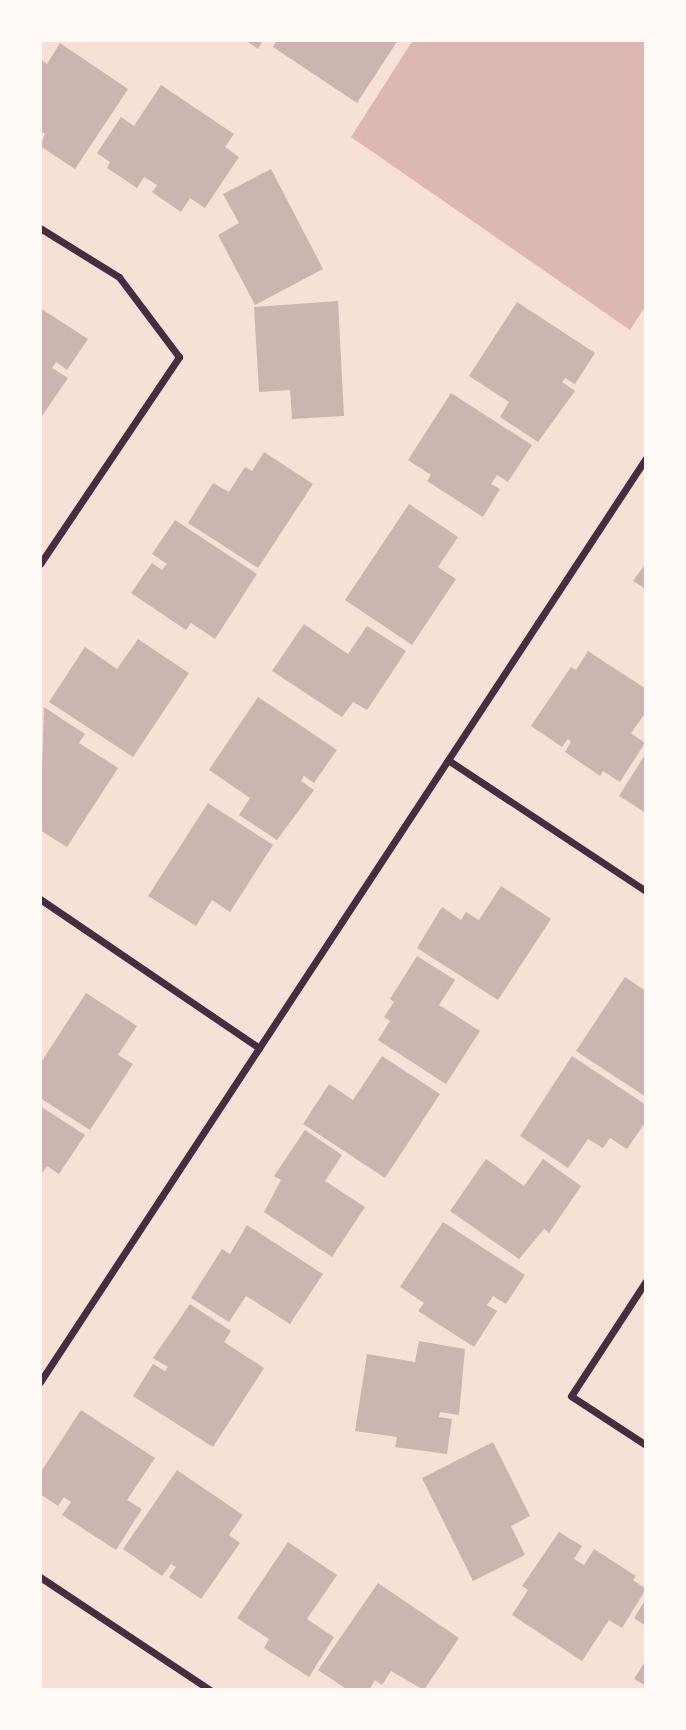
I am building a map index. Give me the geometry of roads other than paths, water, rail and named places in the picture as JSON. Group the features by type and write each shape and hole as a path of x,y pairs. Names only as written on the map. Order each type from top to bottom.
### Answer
{"street":[{"path":"40,228 120,277 179,357 40,564"},
{"path":"40,1382 646,458"},
{"path":"447,760 646,891"},
{"path":"40,899 259,1048"},
{"path":"646,1281 571,1396 646,1445"},
{"path":"40,1577 210,1690"}]}
